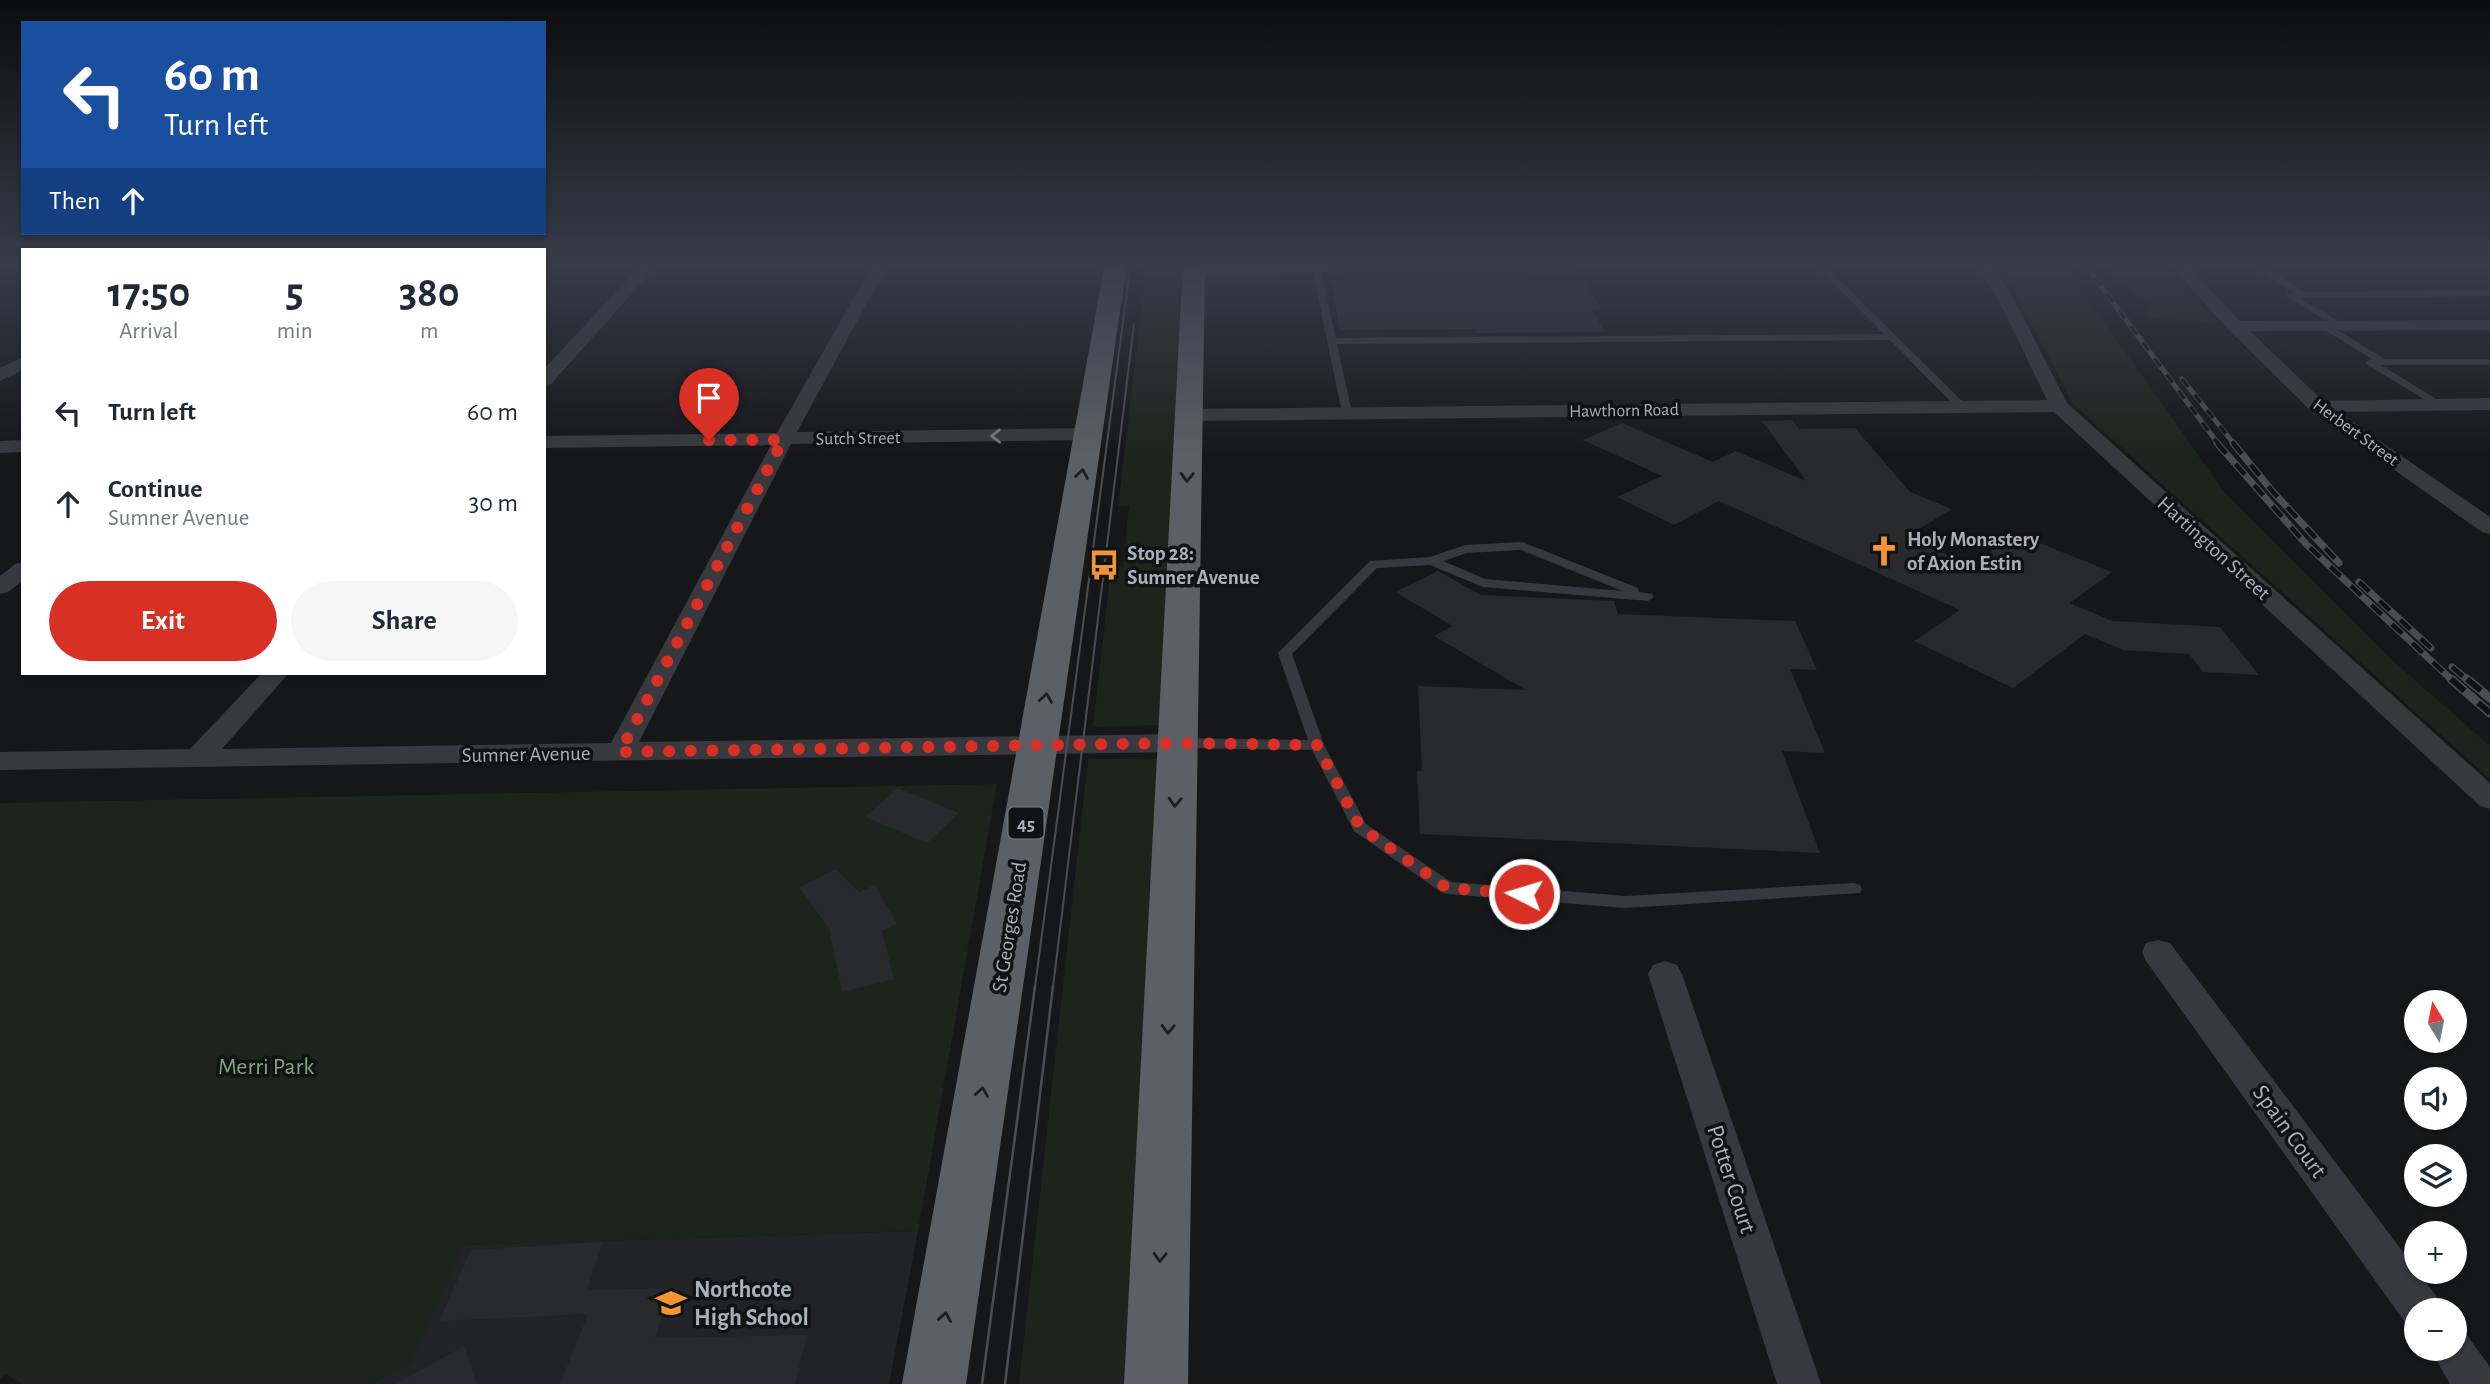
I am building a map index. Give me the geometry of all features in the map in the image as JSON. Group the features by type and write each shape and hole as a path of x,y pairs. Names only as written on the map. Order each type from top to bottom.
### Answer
{"highway":[{"name":"St Georges Road","path":"934,1384 1105,327"},
{"path":"1156,1384 1192,327"}],"street":[{"path":"546,378 593,327"},
{"path":"620,752 845,327"},
{"name":"Hartington Street","path":"2020,327 2059,405 2490,799"},
{"name":"Herbert Street","path":"2237,327 2318,407 2490,527"},
{"path":"2293,327 2366,327"},
{"path":"0,376 21,363"},
{"path":"2318,407 2490,404"},
{"name":"Hawthorn Road","path":"1189,415 2059,405"},
{"name":"Sutch Street","path":"546,442 1088,434"},
{"path":"0,447 21,446"},
{"path":"0,587 21,571"},
{"path":"198,758 274,675"},
{"name":"Sumner Avenue","path":"0,761 1177,743"},
{"name":"Spain Court","path":"2158,952 2412,1298"},
{"name":"Potter Court","path":"1665,974 1799,1384"},
{"path":"2460,1361 2476,1384"}],"lane":[{"path":"1329,327 1347,413"},
{"path":"1882,327 1961,407"},
{"path":"2334,327 2385,362"},
{"path":"1332,341 1892,337"},
{"path":"2437,404 2370,362 2490,362"},
{"path":"1432,561 1483,583 1648,597 1522,546 1465,549 1432,561 1374,564 1285,653 1317,745 1360,827 1447,888 1626,902 1854,889"},
{"path":"1177,743 1317,745"}],"shaded area":[{"name":"Northcote High School","path":"918,1231 889,1384 372,1384 411,1361 463,1245"}],"green space":[{"path":"1139,327 1184,327 1165,725 1093,727 1111,567 1123,566 1129,506 1118,506"},
{"path":"2033,327 2107,327 2224,492 2392,660 2490,746 2490,779 2073,404"},
{"path":"1088,759 1162,759 1132,1384 1019,1384"},
{"name":"Merri Park","path":"997,784 918,1231 464,1245 411,1362 372,1384 23,1384 5,1374 0,1379 0,803"}],"building":[{"path":"1339,327 1602,327 1605,332 1477,333 1476,329 1340,330"},
{"name":"Holy Monastery of Axion Estin","path":"1792,420 1799,429 1855,428 1910,492 1952,509 1906,537 1970,565 2017,534 2112,572 2070,603 2112,621 2220,627 2259,675 2203,672 2189,654 2123,650 2085,634 2013,688 1914,641 1960,610 1719,501 1674,525 1617,497 1662,476 1583,440 1622,423 1713,462 1736,451 1806,481 1762,421"},
{"path":"1438,571 1481,595 1614,601 1618,614 1795,621 1817,670 1790,669 1825,753 1782,751 1820,853 1420,834 1417,771 1422,771 1418,686 1526,690 1434,636 1453,626 1395,592"},
{"path":"898,788 959,813 927,843 865,817"},
{"path":"836,869 859,892 875,885 897,924 882,931 894,979 842,992 829,928 799,887"},
{"path":"603,1242 587,1290 671,1288 655,1338 807,1335 795,1384 560,1384 588,1314 439,1321 471,1250"},
{"path":"464,1346 477,1384 396,1384"}],"tram line":[{"path":"1035,987 1122,327"},
{"path":"1053,987 1134,327"},
{"path":"982,1384 1035,986"},
{"path":"1005,1384 1053,986"}],"railway":[{"path":"2131,327 2219,445"},
{"path":"2182,379 2235,445"},
{"path":"2217,443 2306,544 2453,681"},
{"path":"2233,443 2273,492 2339,563"},
{"path":"2359,582 2431,648"},
{"path":"2452,667 2469,681"},
{"path":"2451,679 2490,713"},
{"path":"2467,679 2490,698"}],"place":[{"name":"Holy Monastery of Axion Estin","path":"1884,551"},
{"name":"Stop 28: Sumner Avenue","path":"1104,565"},
{"name":"Northcote High School","path":"671,1303"}],"route":[{"path":"709,440 783,440 620,752 1177,743 1317,745 1360,827 1447,888 1524,894"}]}
